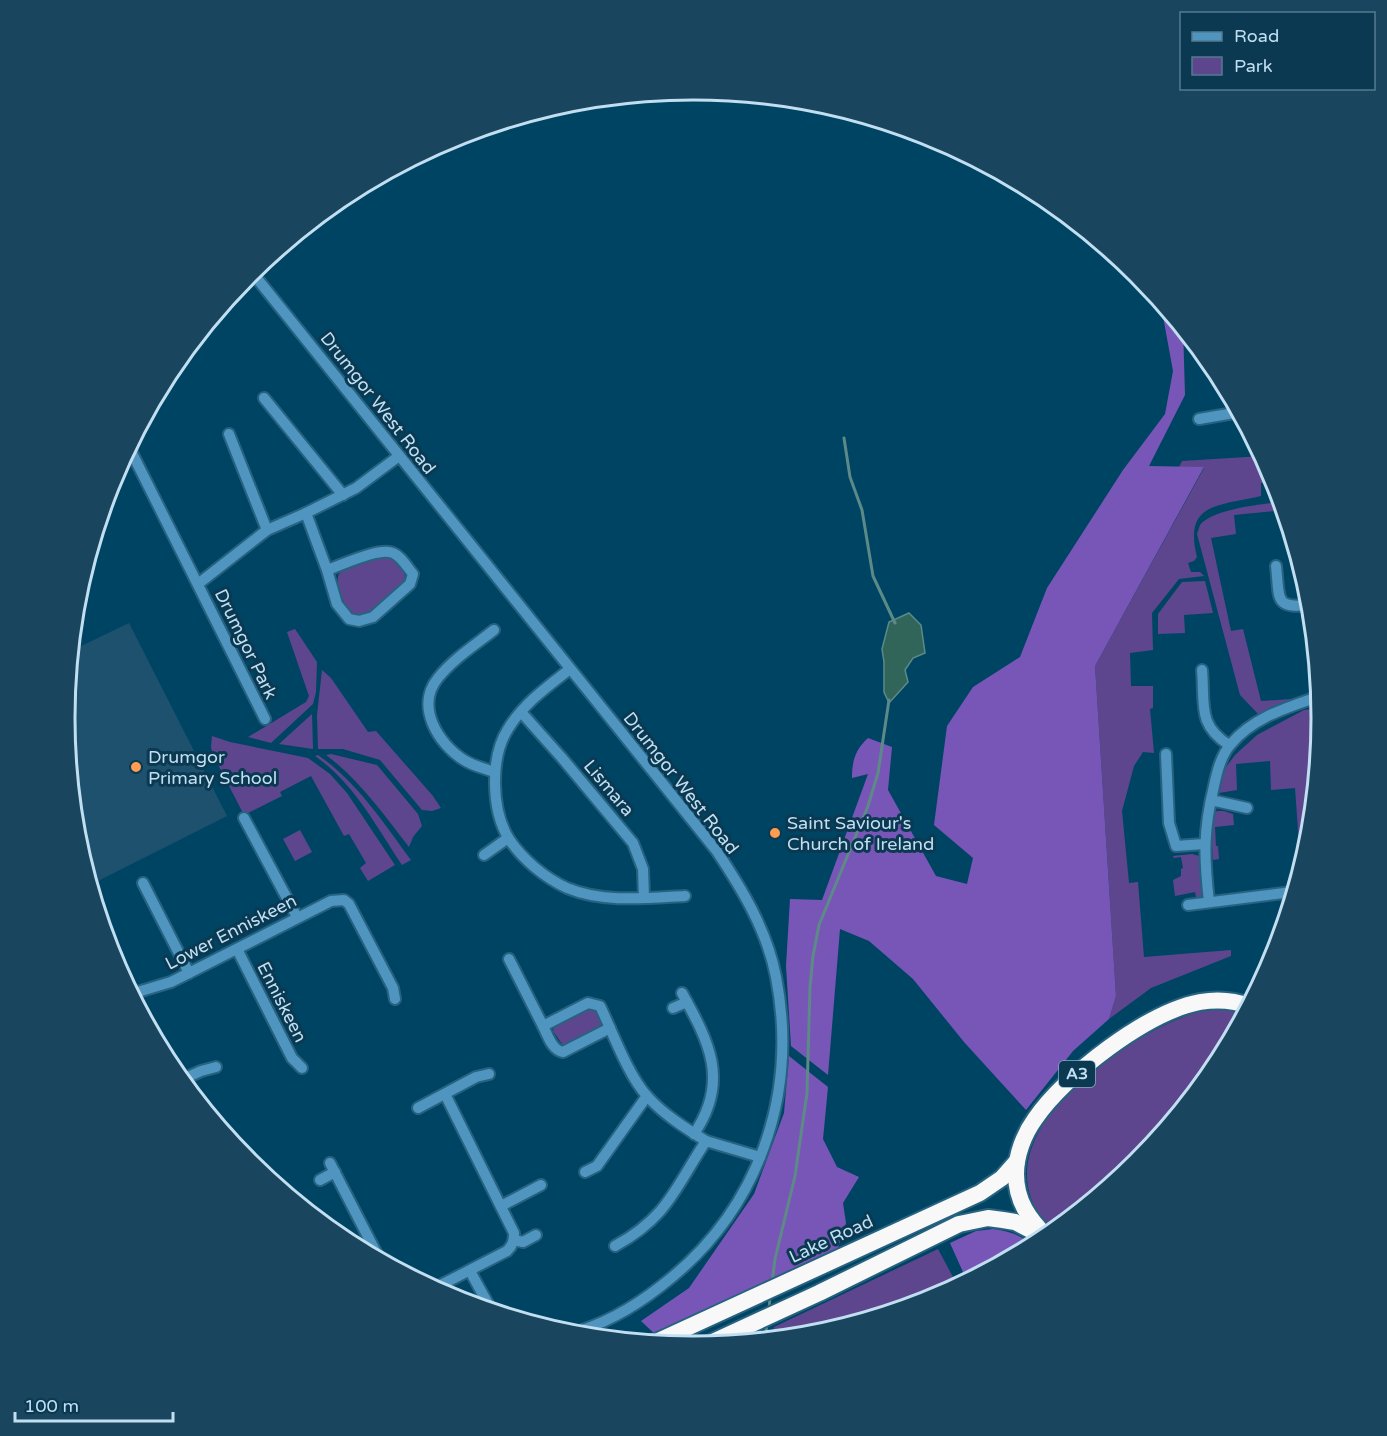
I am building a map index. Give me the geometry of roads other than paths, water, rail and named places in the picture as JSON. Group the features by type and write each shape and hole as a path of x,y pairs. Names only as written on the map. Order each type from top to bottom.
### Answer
{"highway":[{"name":"A3","path":"1040,1230 1027,1215 1022,1204 1017,1183 1017,1161 1026,1132 1045,1106 1087,1065 1137,1029 1178,1009 1199,1002 1229,1000 1242,1004"},
{"name":"Lake Road","path":"670,1335 980,1193 1002,1178 1017,1161"},
{"name":"A3","path":"728,1335 958,1224 988,1218 1015,1222 1036,1233"}],"street":[{"name":"Drumgor West Road","path":"258,279 716,850 749,903 775,975 782,1040 780,1088 769,1134 738,1202 706,1246 688,1264 663,1285 615,1317 591,1328"},
{"path":"264,398 343,495"},
{"path":"1199,419 1231,413"},
{"path":"229,434 267,530"},
{"name":"Drumgor Park","path":"134,456 265,719"},
{"name":"Drumgor Park","path":"198,584 267,530 343,495 399,456"},
{"path":"306,513 337,604 349,619 359,621 373,617 413,580 413,574 400,558 389,551 327,570"},
{"path":"1276,566 1279,595 1283,603 1290,607 1302,606"},
{"path":"494,630 436,679 430,691 428,708 435,729 453,752 465,761 494,772"},
{"path":"570,669 536,696 521,712 504,737 494,772 499,810 508,838 542,874 567,888 588,894 644,897 685,896"},
{"path":"1202,670 1205,719 1220,740 1229,745"},
{"path":"1209,902 1204,844 1206,820 1217,774 1229,745 1268,716 1312,699"},
{"name":"Lismara","path":"521,712 633,843 642,869 644,897"},
{"path":"1166,754 1169,823 1176,846 1204,844"},
{"path":"1211,800 1247,808"},
{"path":"244,818 297,917"},
{"path":"484,855 508,838"},
{"path":"143,892 189,974"},
{"path":"1188,905 1286,893"},
{"name":"Lower Enniskeen","path":"139,992 189,974 331,900 348,896 349,904 393,988 395,999"},
{"name":"Enniskeen","path":"237,949 292,1058 302,1068"},
{"path":"509,959 553,1046 559,1051 563,1052 610,1028"},
{"path":"673,1008 685,997 702,1032 714,1065 710,1100 694,1134"},
{"path":"543,1026 588,1003 600,1006 637,1083 666,1114 706,1141 760,1157"},
{"path":"189,1076 216,1067"},
{"path":"418,1108 476,1077 489,1074"},
{"path":"444,1283 507,1251 514,1240 514,1233 445,1094"},
{"path":"585,1172 597,1166 647,1096"},
{"path":"615,1246 645,1228 660,1213 706,1141"},
{"path":"320,1180 333,1168 373,1247"},
{"path":"501,1206 541,1185"},
{"path":"514,1240 523,1242 536,1235"},
{"path":"470,1271 486,1301"}],"waterway":[{"path":"844,438 850,477 862,510 873,576 895,623"},
{"path":"772,1283 775,1259 795,1176 807,1093 810,987 819,925 868,806 878,773 889,700"},
{"path":"769,1310 770,1296"},
{"path":"766,1332 767,1323"}],"place":[{"name":"Drumgor Primary School","path":"136,767"},
{"name":"Saint Saviour's Church of Ireland","path":"775,833"}]}
